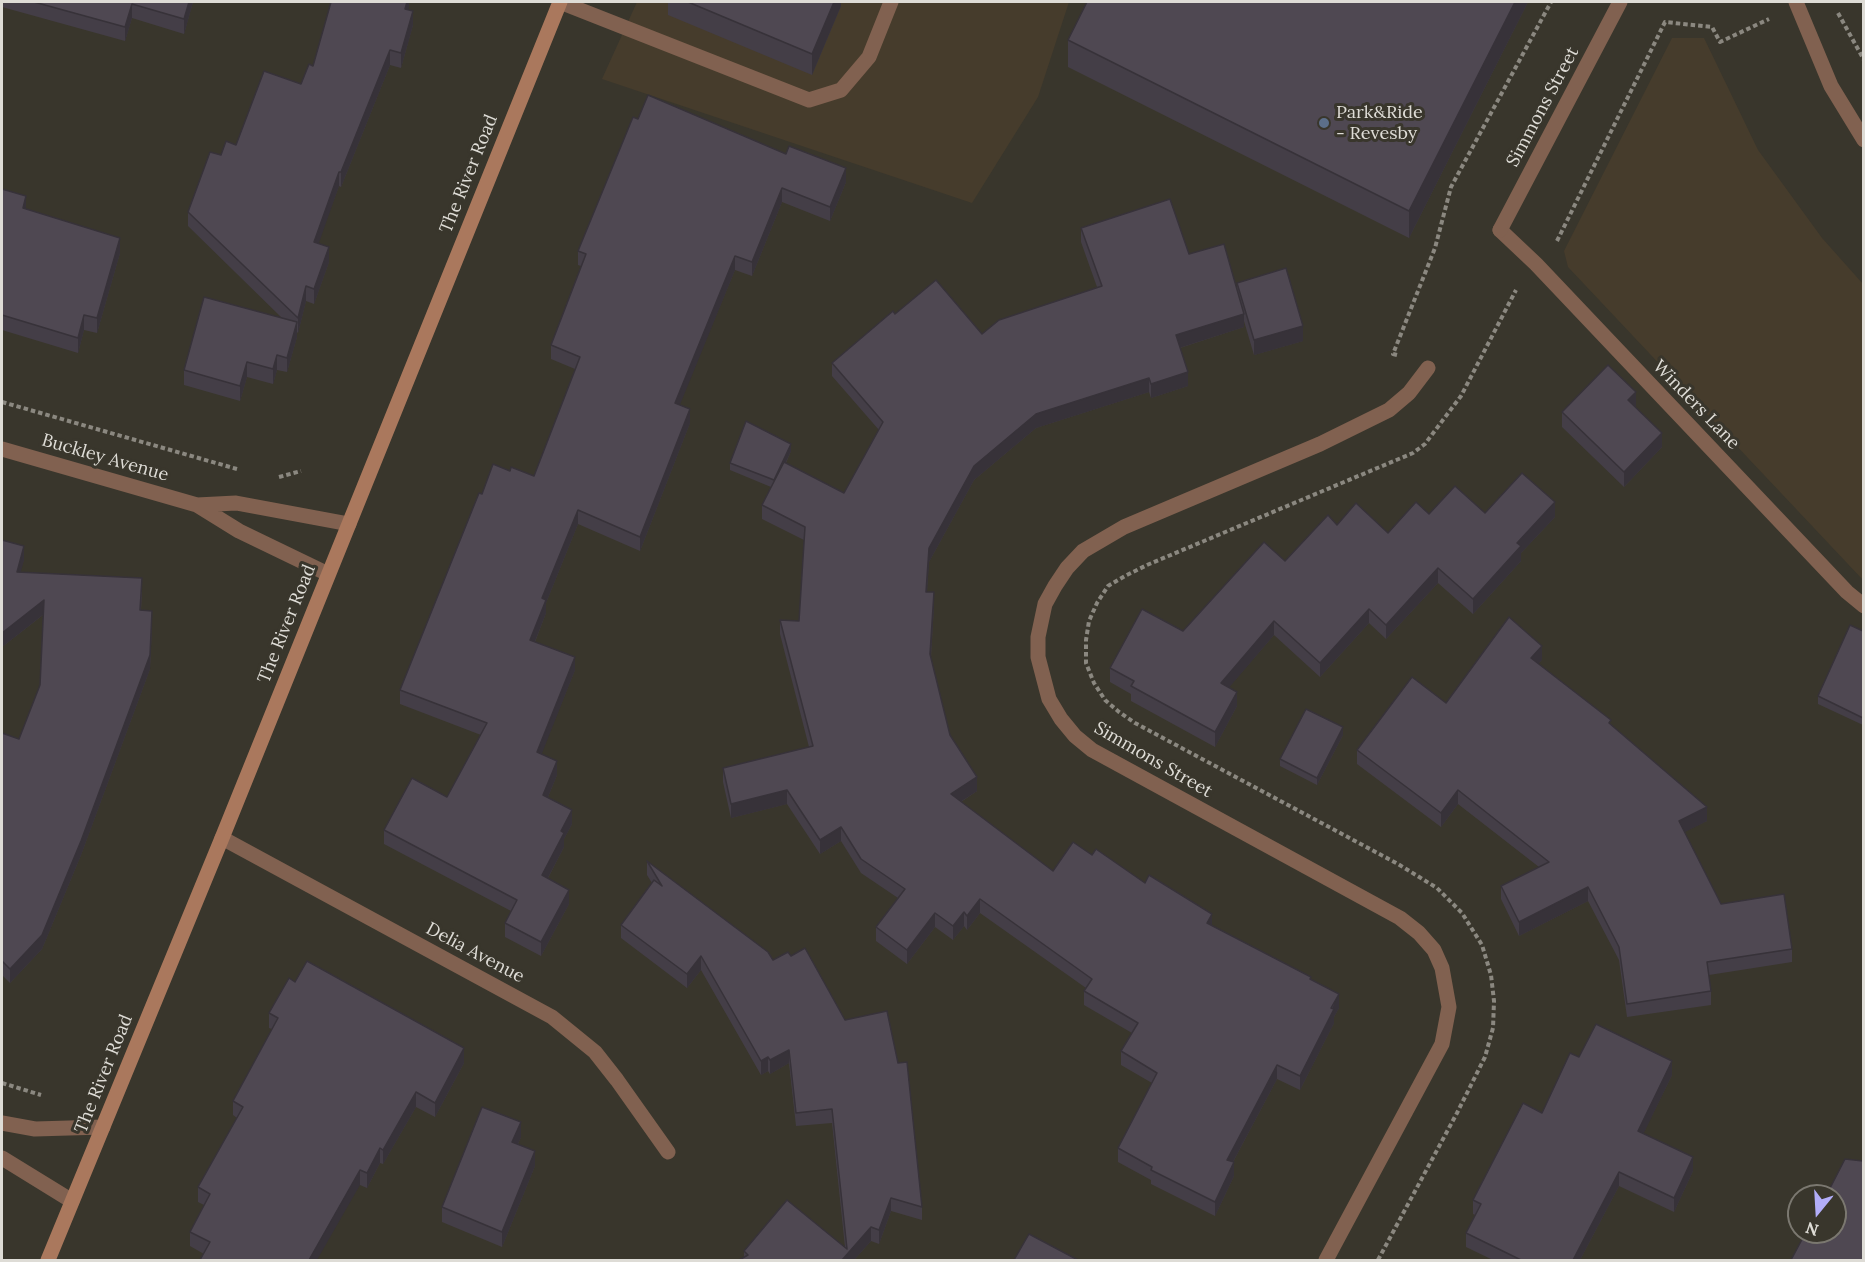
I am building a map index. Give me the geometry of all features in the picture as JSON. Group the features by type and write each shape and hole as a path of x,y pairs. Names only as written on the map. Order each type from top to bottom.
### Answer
{"main road":[{"name":"The River Road","path":"48,1260 222,838 560,2"}],"street":[{"path":"560,2 809,100 841,90 869,57 891,2"},
{"name":"Simmons Street","path":"1500,230 1620,2"},
{"path":"1797,4 1831,86 1863,140"},
{"name":"Winders Lane","path":"1500,230 1536,264 1847,592 1863,606"},
{"name":"Simmons Street","path":"1326,1260 1442,1044 1449,1007 1442,968 1434,950 1419,933 1400,918 1092,750 1075,736 1049,699 1038,657 1038,638 1046,604 1055,586 1067,568 1083,551 1124,527 1320,444 1389,410 1409,393 1428,368"},
{"name":"Buckley Avenue","path":"2,449 197,505 239,531 328,574"},
{"name":"Buckley Avenue","path":"197,505 236,503 349,524"},
{"name":"Delia Avenue","path":"222,838 552,1017 595,1052 668,1152"},
{"path":"2,1123 35,1129 103,1127"},
{"path":"2,1158 72,1201"}],"path":[{"path":"1428,368 1393,354 1435,248 1451,187 1551,2"},
{"path":"1378,1260 1485,1057 1493,1028 1494,1001 1491,975 1482,945 1462,913 1437,888 1398,864 1135,723 1119,712 1105,700 1094,683 1086,663 1089,621 1108,586 1125,576 1413,453 1425,444 1461,396 1522,279 1558,240 1665,22 1712,27 1720,42 1797,4"},
{"path":"1838,11 1863,60"},
{"path":"2,402 246,471"},
{"path":"275,477 301,471"},
{"path":"2,1083 50,1097"}],"shaded area":[{"path":"637,2 1069,2 1038,97 972,203 602,79"},
{"path":"1672,38 1704,38 1758,150 1822,238 1863,284 1863,580 1568,267 1564,251"}],"building":[{"path":"34,2 189,2 184,19 132,4 125,27"},
{"path":"331,2 407,2 405,9 413,11 401,53 390,50 341,172 339,172 314,242 329,247 314,289 306,286 298,318 188,212 210,152 221,155 226,141 236,145 264,71 301,84 309,64 313,66"},
{"path":"688,2 834,2 812,54"},
{"name":"Park&Ride - Revesby","path":"1087,2 1515,2 1409,211 1068,40"},
{"path":"648,95 786,154 789,146 846,168 830,207 782,188 752,262 735,256 675,403 690,409 640,537 578,510 542,598 546,600 530,640 575,657 537,752 557,761 543,795 572,810 561,831 564,833 542,875 569,890 541,942 505,923 517,900 384,830 412,778 447,797 487,723 400,690 479,493 482,494 493,464 510,471 511,467 534,476 580,357 551,345 586,254 578,251 633,117 638,119"},
{"path":"2,189 26,196 23,208 120,238 97,318 84,315 78,338 2,315"},
{"path":"1170,199 1189,254 1224,244 1244,314 1176,335 1188,372 1151,384 1149,378 1036,414 974,466 929,548 926,592 934,592 930,654 950,735 977,777 951,794 1053,871 1073,842 1092,855 1096,849 1145,883 1149,875 1212,914 1207,923 1339,994 1331,1008 1334,1009 1300,1076 1277,1065 1227,1160 1234,1162 1215,1202 1151,1170 1152,1167 1118,1148 1157,1073 1121,1051 1138,1023 1084,991 1092,979 980,899 967,916 964,912 953,926 935,913 907,950 876,927 905,889 861,859 841,827 820,840 787,790 731,804 723,768 813,746 780,620 799,621 805,527 762,505 784,462 844,493 883,422 832,363 893,311 895,314 936,280 982,334 999,320 1102,286 1081,228"},
{"path":"1286,268 1303,326 1254,340 1237,283"},
{"path":"204,297 297,322 287,358 277,355 273,369 247,362 240,386 184,370"},
{"path":"1608,365 1636,392 1628,400 1662,433 1624,472 1562,412"},
{"path":"746,421 791,444 774,480 730,463"},
{"path":"1522,473 1555,502 1517,543 1521,546 1473,599 1438,568 1386,625 1369,609 1320,663 1274,621 1221,683 1237,692 1215,732 1131,686 1134,681 1110,668 1142,609 1183,631 1264,542 1285,561 1328,515 1337,525 1356,503 1388,533 1416,502 1429,514 1455,486 1485,513"},
{"path":"2,540 24,546 17,572 142,578 140,610 152,611 150,655 81,841 42,935 10,969 2,961 2,733 19,739 40,685 44,600 2,633"},
{"path":"1509,617 1542,646 1531,658 1611,720 1609,723 1707,807 1679,821 1721,904 1784,894 1792,949 1707,962 1711,991 1627,1004 1619,947 1588,887 1519,922 1501,886 1549,862 1458,790 1441,813 1357,750 1412,677 1446,703"},
{"path":"1850,625 1863,631 1863,718 1818,696"},
{"path":"1306,709 1343,727 1317,778 1280,759"},
{"path":"647,861 768,952 773,960 788,952 791,956 805,948 845,1020 887,1011 898,1063 907,1062 922,1207 891,1198 879,1230 871,1227 842,1260 739,1260 748,1255 744,1251 787,1200 847,1249 832,1109 796,1113 789,1050 770,1060 768,1057 761,1061 701,956 687,974 621,925 654,880 662,886"},
{"path":"307,961 464,1048 435,1103 416,1092 383,1150 380,1148 367,1173 360,1170 309,1260 200,1260 210,1242 190,1232 210,1194 198,1187 243,1107 233,1101 278,1018 269,1013 289,978 295,982"},
{"path":"1596,1024 1672,1061 1638,1131 1693,1157 1674,1198 1619,1172 1573,1260 1521,1260 1466,1233 1481,1204 1473,1200 1523,1103 1542,1113 1570,1053 1579,1057"},
{"path":"482,1107 521,1122 512,1142 535,1151 502,1232 442,1207"},
{"path":"1845,1159 1863,1161 1863,1260 1791,1260 1800,1244 1847,1244 1847,1184 1832,1184"},
{"path":"1029,1234 1078,1260 1014,1260"}],"place":[{"name":"Park&Ride - Revesby","path":"1324,123"}]}
